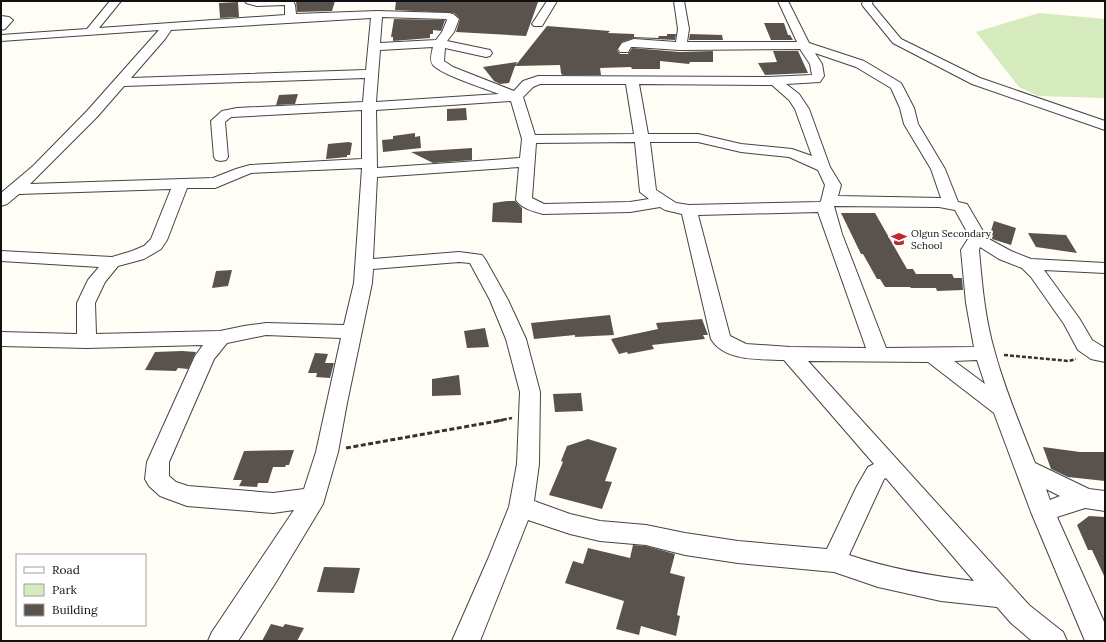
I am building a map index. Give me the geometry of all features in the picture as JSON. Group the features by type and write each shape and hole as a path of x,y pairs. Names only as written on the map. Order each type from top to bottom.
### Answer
{"street":[{"path":"89,33 116,1"},
{"path":"250,1 257,4 288,2 290,4 291,18"},
{"path":"363,14 364,1"},
{"path":"538,24 552,1"},
{"path":"679,1 683,25 683,39 680,46"},
{"path":"221,157 218,121 227,114 237,112 369,106 516,96 528,84 538,80 775,81 816,79 818,76 816,64 804,45 783,1"},
{"path":"868,1 867,4 898,41 976,81 1105,126"},
{"path":"1,38 363,14 449,16 453,19 452,25 440,44 437,57 438,63 449,70 516,96"},
{"path":"222,641 311,504 327,452 336,403 363,283 363,265 371,168 369,106 377,14"},
{"path":"1,19 5,18 8,20 1,27"},
{"path":"1,201 38,169 92,114 161,37 167,27"},
{"path":"624,49 626,45 634,43 680,46 804,45 860,64 896,86 907,108 911,124 938,169 951,204"},
{"path":"374,47 440,44 486,53"},
{"path":"121,82 371,74"},
{"path":"794,98 811,80"},
{"path":"632,81 642,138 648,192 671,207 688,210 827,204 939,202 961,207 981,241 1005,255 1028,264 1105,268"},
{"path":"775,81 794,98 802,109 823,166 833,185 827,204 834,237 872,332 876,344 877,355"},
{"path":"516,96 529,139 524,200 530,205 543,209 630,208 662,202"},
{"path":"529,139 698,138 741,148 792,153 823,166"},
{"path":"16,189 215,183 226,180 238,172 250,170 371,168 528,162"},
{"path":"1,256 112,262 137,256 154,247 159,240 181,184"},
{"path":"688,210 721,339 733,347 744,351 790,354 932,355 985,353"},
{"path":"981,241 974,243 970,250 975,303 985,353 1003,409 1025,468 1099,641"},
{"path":"363,265 459,257 476,259 499,300 516,339 527,374 530,392 528,464 521,507 501,559 466,641"},
{"path":"87,340 86,303 97,280 112,262"},
{"path":"1028,264 1037,273 1072,322 1085,345 1101,354"},
{"path":"1,339 188,340 220,338 244,332 266,329 352,332"},
{"path":"220,338 205,356 158,462 157,479 168,488 187,496 272,503 313,498"},
{"path":"188,340 205,356"},
{"path":"790,354 1020,614 1053,641"},
{"path":"932,355 1003,409"},
{"path":"834,561 864,495 876,473 889,467"},
{"path":"1025,468 1095,500"},
{"path":"1043,512 1095,500"},
{"path":"521,507 570,524 600,531 646,535 685,544 738,552 834,561 878,576 941,589 1005,596"}],"path":[{"path":"985,353 1069,360 1101,354"},
{"path":"327,452 529,416"}],"green space":[{"path":"1039,13 1105,19 1105,98 1038,96 1019,87 976,32"}],"building":[{"path":"296,1 335,1 332,11 297,12"},
{"path":"396,1 538,2 526,36 456,32 460,19 454,13 395,10"},
{"path":"238,2 239,17 220,18 219,3"},
{"path":"394,19 445,20 441,31 433,30 433,34 430,34 430,38 393,41 393,37 391,37"},
{"path":"764,23 784,23 788,35 790,35 793,40 771,40"},
{"path":"547,26 610,31 608,33 634,34 634,37 658,38 659,36 667,36 667,34 676,34 675,40 634,38 622,42 617,50 620,54 628,54 632,48 680,52 713,51 713,62 690,62 689,64 660,61 660,69 632,69 631,67 600,68 601,75 562,75 560,65 515,66 509,83 500,84 494,81 483,67 517,62 516,65"},
{"path":"690,34 722,35 723,40 689,40"},
{"path":"773,51 798,51 808,73 765,75 758,63 777,62"},
{"path":"298,94 295,104 276,105 279,95"},
{"path":"466,108 467,120 447,121 447,109"},
{"path":"415,133 415,137 420,136 421,148 383,152 382,140 393,139 393,136"},
{"path":"352,143 350,155 347,155 347,157 326,159 328,144"},
{"path":"472,148 472,160 433,163 411,152"},
{"path":"515,201 522,208 522,223 492,222 493,203"},
{"path":"841,213 875,213 907,269 913,269 916,274 952,274 954,278 962,278 963,290 937,291 936,288 885,287 880,279 877,279 863,254 861,254"},
{"path":"994,221 1016,228 1011,245 992,239 993,235 990,234"},
{"path":"1028,233 1066,235 1077,253 1036,247"},
{"path":"232,270 228,286 212,288 216,271"},
{"path":"610,315 614,335 575,337 575,335 534,339 531,323"},
{"path":"702,319 708,335 703,335 705,339 652,345 654,349 628,354 627,352 619,354 611,339 658,329 656,323"},
{"path":"485,328 489,347 467,348 464,331"},
{"path":"155,352 196,352 188,369 178,368 176,371 145,370"},
{"path":"315,353 328,354 325,363 334,363 330,378 316,377 317,373 308,373"},
{"path":"459,375 461,395 432,396 432,379"},
{"path":"581,393 583,411 555,412 553,394"},
{"path":"588,439 617,448 605,481 612,482 602,509 549,495 563,462 561,461 567,446"},
{"path":"1043,447 1080,452 1105,452 1105,481 1068,477 1051,469"},
{"path":"294,450 289,465 286,465 285,467 273,467 268,483 258,483 257,487 239,486 242,480 233,480 244,451"},
{"path":"1089,516 1105,517 1105,578 1092,550 1088,550 1077,525"},
{"path":"633,545 646,546 675,554 670,573 685,577 677,615 680,616 676,636 641,626 639,635 616,629 624,601 565,583 573,561 583,564 588,548 630,558"},
{"path":"324,567 360,568 354,593 317,592"},
{"path":"271,624 283,627 285,624 304,628 297,641 262,641"}],"place":[{"name":"Olgun Secondary School","path":"899,239"}]}
